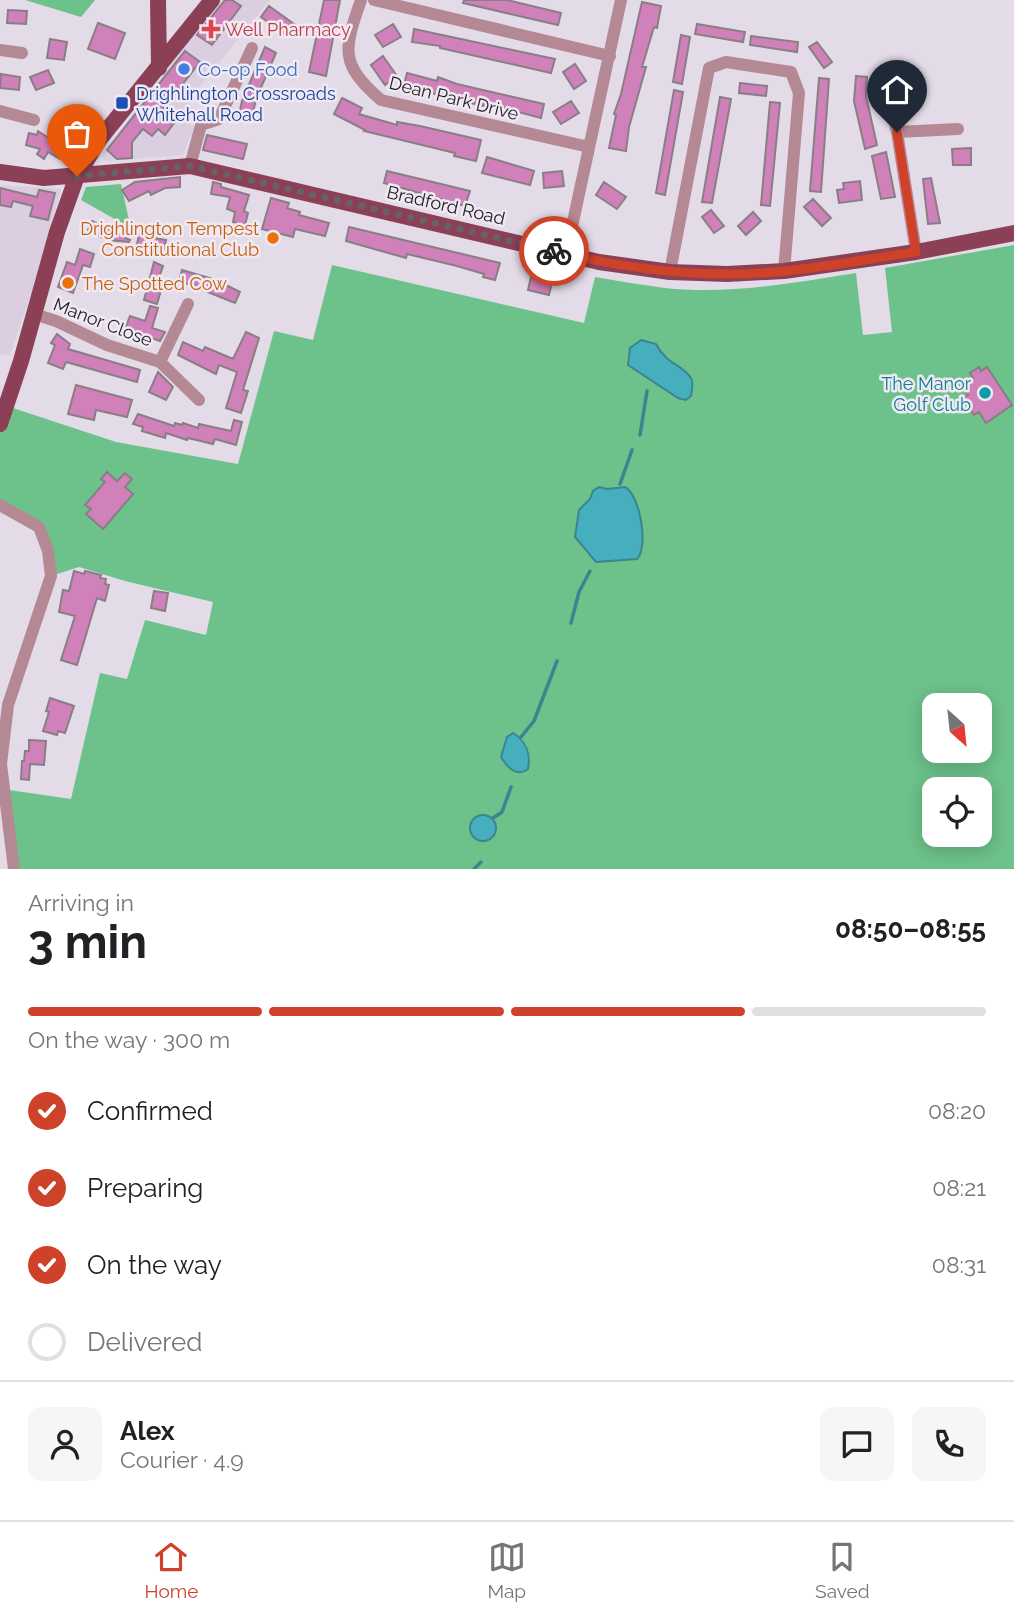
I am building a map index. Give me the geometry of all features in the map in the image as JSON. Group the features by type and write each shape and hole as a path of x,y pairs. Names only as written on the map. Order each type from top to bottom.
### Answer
{"main road":[{"path":"158,0 159,68"},
{"path":"0,424 57,232 77,176 99,140 212,0"},
{"name":"Bradford Road","path":"0,172 37,178 190,166 599,262 670,272 727,274 784,271 916,252 1014,233"}],"street":[{"name":"Dean Park Drive","path":"361,0 350,32 348,60 360,83 381,100 589,147"},
{"path":"374,0 610,56"},
{"path":"566,254 621,0"},
{"path":"190,166 201,125 219,119 252,48"},
{"path":"0,50 22,53"},
{"path":"670,272 709,68 726,62 791,72 799,93 784,271"},
{"path":"890,101 916,252"},
{"path":"0,111 34,120"},
{"path":"897,132 958,129"},
{"name":"Manor Close","path":"160,362 188,303"},
{"name":"Manor Close","path":"34,314 56,321 107,345 160,362 199,400"},
{"path":"0,505 39,527 48,551 51,576 8,705 1,764 14,869"}],"shaded area":[{"path":"220,0 270,0 195,92 182,120 194,127 183,155 106,161 102,157 103,153"},
{"path":"0,185 61,189 39,272 10,355 0,354"}],"green space":[{"path":"25,0 95,0 81,17"},
{"path":"121,184 129,220 127,226 81,200 86,187"},
{"path":"1014,245 1014,869 17,869 9,790 71,799 100,673 127,679 145,620 206,635 213,602 79,567 51,576 39,527 0,505 0,424 7,406 116,442 238,464 274,331 313,340 332,265 584,323 595,277 665,288 713,290 761,287 856,273 863,335 892,332 885,268"}],"water":[{"path":"641,340 656,344 665,356 688,374 692,382 691,396 686,400 678,398 628,365 630,348"},
{"path":"599,487 625,487 635,500 642,533 641,553 637,559 596,562 575,537 579,510"},
{"path":"513,733 524,744 529,758 528,769 520,772 513,770 501,757 507,737"},
{"path":"483,815 492,819 496,828 492,837 483,841 474,837 470,828 474,819"}],"building":[{"path":"225,0 232,0 241,6 212,45 197,35"},
{"path":"324,0 340,0 326,76 309,72"},
{"path":"464,0 507,0 561,13 558,25 463,3"},
{"path":"642,2 661,6 657,28 654,27 642,67 646,67 629,127 626,151 609,148 616,115 614,114"},
{"path":"269,6 294,24 286,35 261,17"},
{"path":"8,10 27,11 26,24 7,23"},
{"path":"98,23 125,33 115,59 88,49"},
{"path":"393,24 401,37 383,47 375,35"},
{"path":"697,24 745,32 743,42 695,34"},
{"path":"414,29 555,59 551,73 440,46 412,42"},
{"path":"681,35 690,37 682,84 673,82"},
{"path":"751,36 798,42 797,52 750,45"},
{"path":"50,39 67,42 64,60 47,58"},
{"path":"817,42 832,62 824,68 809,47"},
{"path":"265,47 276,53 256,99 251,122 238,119 242,101"},
{"path":"185,51 200,62 163,109 177,119 165,135 158,129 152,136 143,129 132,142 132,158 117,159 107,150"},
{"path":"383,56 397,76 385,85 371,65"},
{"path":"575,64 586,81 574,89 563,72"},
{"path":"908,68 922,80 911,92 898,80"},
{"path":"48,70 54,83 36,90 30,77"},
{"path":"407,73 437,81 438,77 544,104 541,118 484,103 484,106 452,99 404,85"},
{"path":"1,74 20,77 19,90 0,88"},
{"path":"856,76 867,77 866,96 877,145 865,149 854,101"},
{"path":"819,78 829,79 821,192 810,191"},
{"path":"740,83 767,86 766,96 739,93"},
{"path":"674,90 683,92 665,195 656,193"},
{"path":"720,97 731,99 712,203 702,202"},
{"path":"342,98 362,108 359,114 397,125 397,122 420,126 481,140 476,161 454,156 455,153 364,131 334,114"},
{"path":"571,101 579,113 561,124 553,112"},
{"path":"770,102 780,103 770,206 761,205"},
{"path":"38,131 58,144 66,133 74,139 60,159 48,152 44,159 37,154 40,149 26,145 29,133 37,135"},
{"path":"207,135 247,144 243,159 203,150"},
{"path":"971,148 971,165 953,165 952,149"},
{"path":"886,152 895,197 881,199 872,156"},
{"path":"487,157 534,171 530,185 482,173"},
{"path":"387,171 470,191 465,206 384,183"},
{"path":"562,171 564,186 544,188 543,173"},
{"path":"180,177 180,187 165,188 151,195 149,191 129,201 122,190 135,182"},
{"path":"931,178 940,223 928,224 923,179"},
{"path":"860,181 862,200 839,203 837,190 844,189 843,183"},
{"path":"213,182 249,195 244,211 248,213 245,225 233,222 235,212 227,209 230,197 211,194"},
{"path":"604,182 626,197 617,209 596,195"},
{"path":"0,188 37,197 39,190 55,193 48,220 30,216 33,206 13,201 11,207 0,205"},
{"path":"271,198 289,203 287,208 300,212 299,215 329,223 325,236 295,229 293,237 262,229"},
{"path":"813,199 831,218 822,226 804,207"},
{"path":"711,210 724,226 714,233 702,217"},
{"path":"753,212 761,221 746,235 738,226"},
{"path":"92,221 130,240 129,242 107,240 88,230"},
{"path":"349,227 500,263 495,280 457,266 407,254 406,258 346,241"},
{"path":"139,235 166,240 164,249 137,244"},
{"path":"80,249 94,254 90,267 83,265 73,293 58,287 67,262 75,265"},
{"path":"154,262 163,266 156,286 162,287 157,304 144,300"},
{"path":"182,270 216,280 240,292 235,303 200,289 201,287 179,282"},
{"path":"531,277 552,282 549,295 528,290"},
{"path":"150,306 158,308 152,328 165,332 160,341 125,329 130,316 145,321"},
{"path":"246,332 259,338 243,390 248,391 241,413 226,408 237,372 219,365 216,374 178,355 183,342 203,351 205,347 233,359"},
{"path":"57,334 70,344 68,349 140,370 137,382 66,362 63,369 48,363 55,345 51,343"},
{"name":"The Manor Golf Club","path":"979,367 981,371 987,367 1012,405 986,423 979,412 974,415 963,398 968,395 961,386 973,378 970,373"},
{"path":"158,372 173,387 166,400 149,392"},
{"path":"76,385 132,400 127,417 96,410 94,420 68,414"},
{"path":"138,414 174,426 175,423 183,423 198,428 199,424 231,431 234,420 242,422 236,445 215,439 213,444 166,433 165,438 142,431 143,427 133,424"},
{"path":"107,472 117,481 125,473 132,479 125,487 133,494 103,529 86,514 91,509 85,505 105,482 101,479"},
{"path":"74,571 101,575 100,578 106,579 105,584 109,585 105,601 97,598 77,665 61,660 75,616 59,612 63,590 69,591"},
{"path":"154,591 168,593 165,611 151,608"},
{"path":"50,698 74,706 65,733 58,731 57,735 43,731"},
{"path":"29,740 46,741 44,765 30,764 29,780 21,779 22,761 25,751 29,751"}],"waterway":[{"path":"640,435 647,391"},
{"path":"620,484 632,450"},
{"path":"571,623 579,592 590,571"},
{"path":"521,737 534,721 557,661"},
{"path":"493,818 502,812 511,787"},
{"path":"474,869 481,862"}],"way so far":[{"path":"77,176 190,166 554,251"}],"place":[{"name":"Well Pharmacy","path":"211,29"},
{"name":"Co-op Food","path":"184,69"},
{"name":"Drighlington Crossroads Whitehall Road","path":"122,103"},
{"name":"Drighlington Tempest Constitutional Club","path":"273,238"},
{"name":"The Spotted Cow","path":"68,283"},
{"name":"The Manor Golf Club","path":"985,393"}],"route":[{"path":"554,251 599,262 670,272 727,274 784,271 916,252 897,132"}]}
